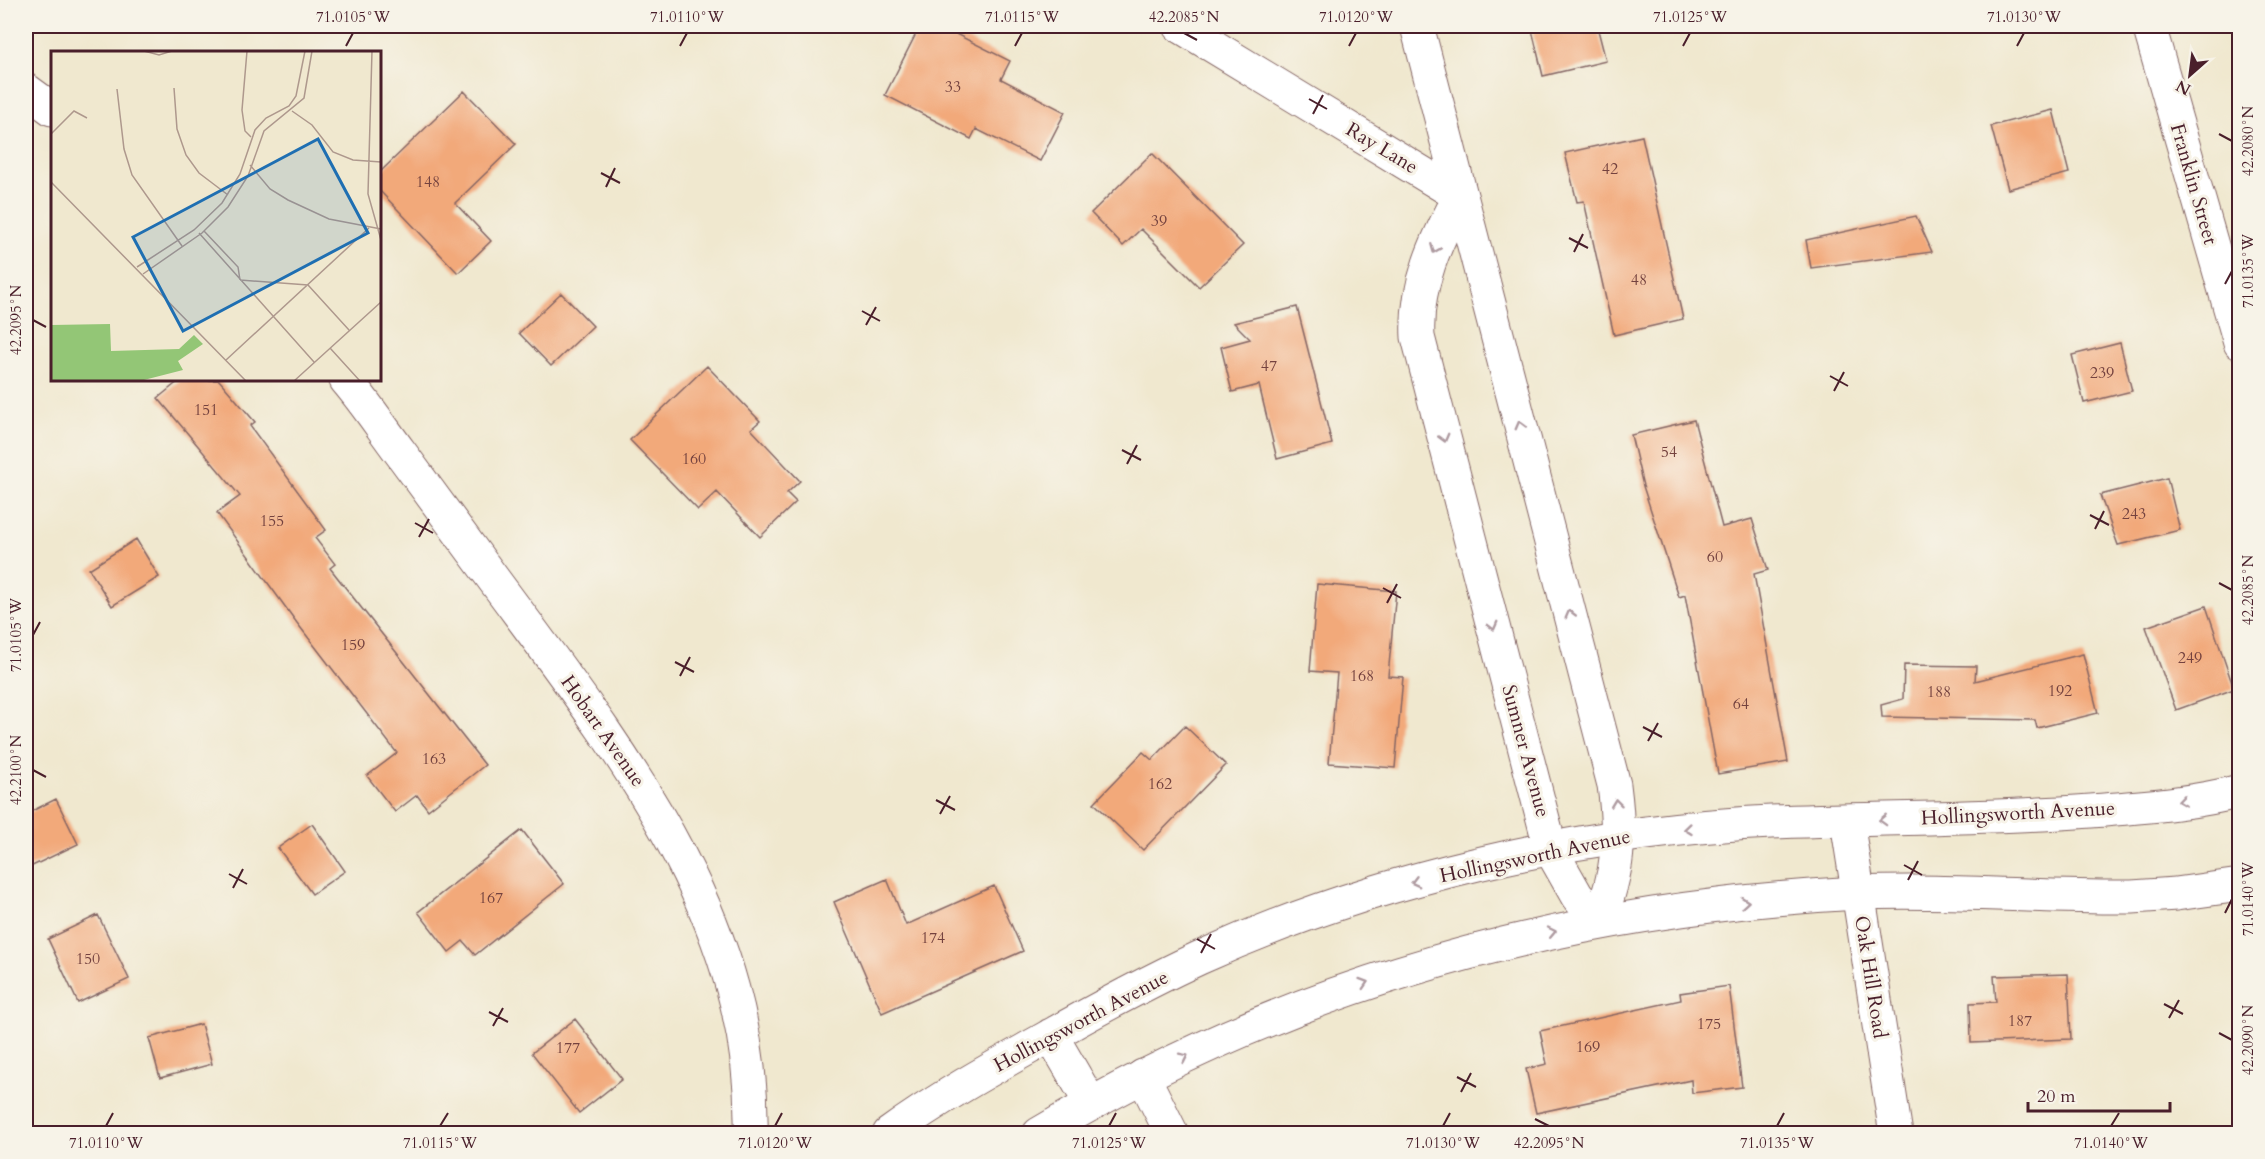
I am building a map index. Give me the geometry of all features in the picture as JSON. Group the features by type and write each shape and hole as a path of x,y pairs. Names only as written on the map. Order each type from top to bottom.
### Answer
{"street":[{"name":"Ray Lane","path":"1180,26 1460,196"},
{"path":"1417,26 1614,785 1619,837 1611,891 1599,922"},
{"name":"Franklin Street","path":"2149,26 2240,343"},
{"path":"26,90 51,108"},
{"name":"Sumner Avenue","path":"1460,196 1443,228 1421,287 1417,312 1418,337 1551,850 1577,896 1599,922"},
{"name":"Hobart Avenue","path":"347,381 599,723 672,836 708,915 734,995 748,1065 751,1134"},
{"name":"Hollingsworth Avenue","path":"889,1134 966,1084 1051,1035 1200,958 1325,908 1415,882 1551,850 1619,837 1719,826 2094,811 2171,803 2240,790"},
{"name":"Oak Hill Road","path":"1847,821 1896,1134"},
{"path":"1040,1134 1143,1076 1247,1027 1335,993 1430,962 1599,922 1681,908 1858,893 2132,897 2176,894 2240,885"},
{"path":"1051,1035 1091,1104"},
{"path":"1143,1076 1172,1134"}],"building":[{"path":"920,26 940,26 1010,61 1001,79 1065,112 1040,161 976,129 971,139 885,95"},
{"path":"1531,26 1597,26 1606,61 1543,76"},
{"path":"464,91 516,144 455,203 491,241 458,273 381,192 381,171"},
{"path":"2053,110 2069,173 2008,189 1991,126"},
{"path":"1642,136 1683,319 1614,335 1584,201 1577,202 1565,153"},
{"path":"1152,153 1243,245 1199,287 1141,229 1123,246 1091,213"},
{"path":"1916,216 1932,252 1811,268 1806,240"},
{"path":"561,293 593,326 551,366 519,333"},
{"path":"1297,307 1332,444 1277,459 1259,385 1232,392 1221,347 1250,339 1234,323"},
{"path":"2120,343 2132,391 2084,403 2072,355"},
{"path":"707,366 760,421 751,429 800,481 787,493 796,502 760,537 717,492 698,510 630,440"},
{"path":"179,381 220,381 255,422 250,426 326,530 315,538 335,564 330,568 485,765 428,810 417,795 395,812 367,776 397,753 297,623 217,513 240,496 158,398"},
{"path":"1694,420 1722,527 1752,519 1768,570 1754,574 1788,762 1718,774 1685,595 1679,597 1643,486 1631,435"},
{"path":"2167,478 2180,530 2118,545 2100,495"},
{"path":"136,539 159,577 112,606 89,569"},
{"path":"1317,584 1396,591 1388,676 1403,677 1395,768 1329,763 1337,673 1310,671"},
{"path":"2206,606 2234,689 2176,710 2146,627"},
{"path":"2083,654 2098,713 2037,728 2035,720 1882,717 1881,705 1903,699 1904,665 1976,666 1975,681"},
{"path":"1185,726 1226,765 1143,850 1094,803 1143,752 1152,760"},
{"path":"56,799 78,844 26,869 26,814"},
{"path":"312,824 345,871 312,894 278,848"},
{"path":"522,830 564,884 475,955 463,941 449,952 418,912"},
{"path":"887,879 906,925 994,886 1023,951 882,1013 834,902"},
{"path":"98,915 129,979 78,1003 48,939"},
{"path":"2068,974 2071,1039 1971,1043 1970,1003 1996,1002 1994,976"},
{"path":"1729,986 1742,1087 1692,1093 1691,1080 1536,1113 1526,1069 1547,1064 1540,1031 1681,1000 1680,993"},
{"path":"575,1019 622,1079 579,1113 532,1053"},
{"path":"201,1024 212,1064 160,1078 149,1038"}]}
